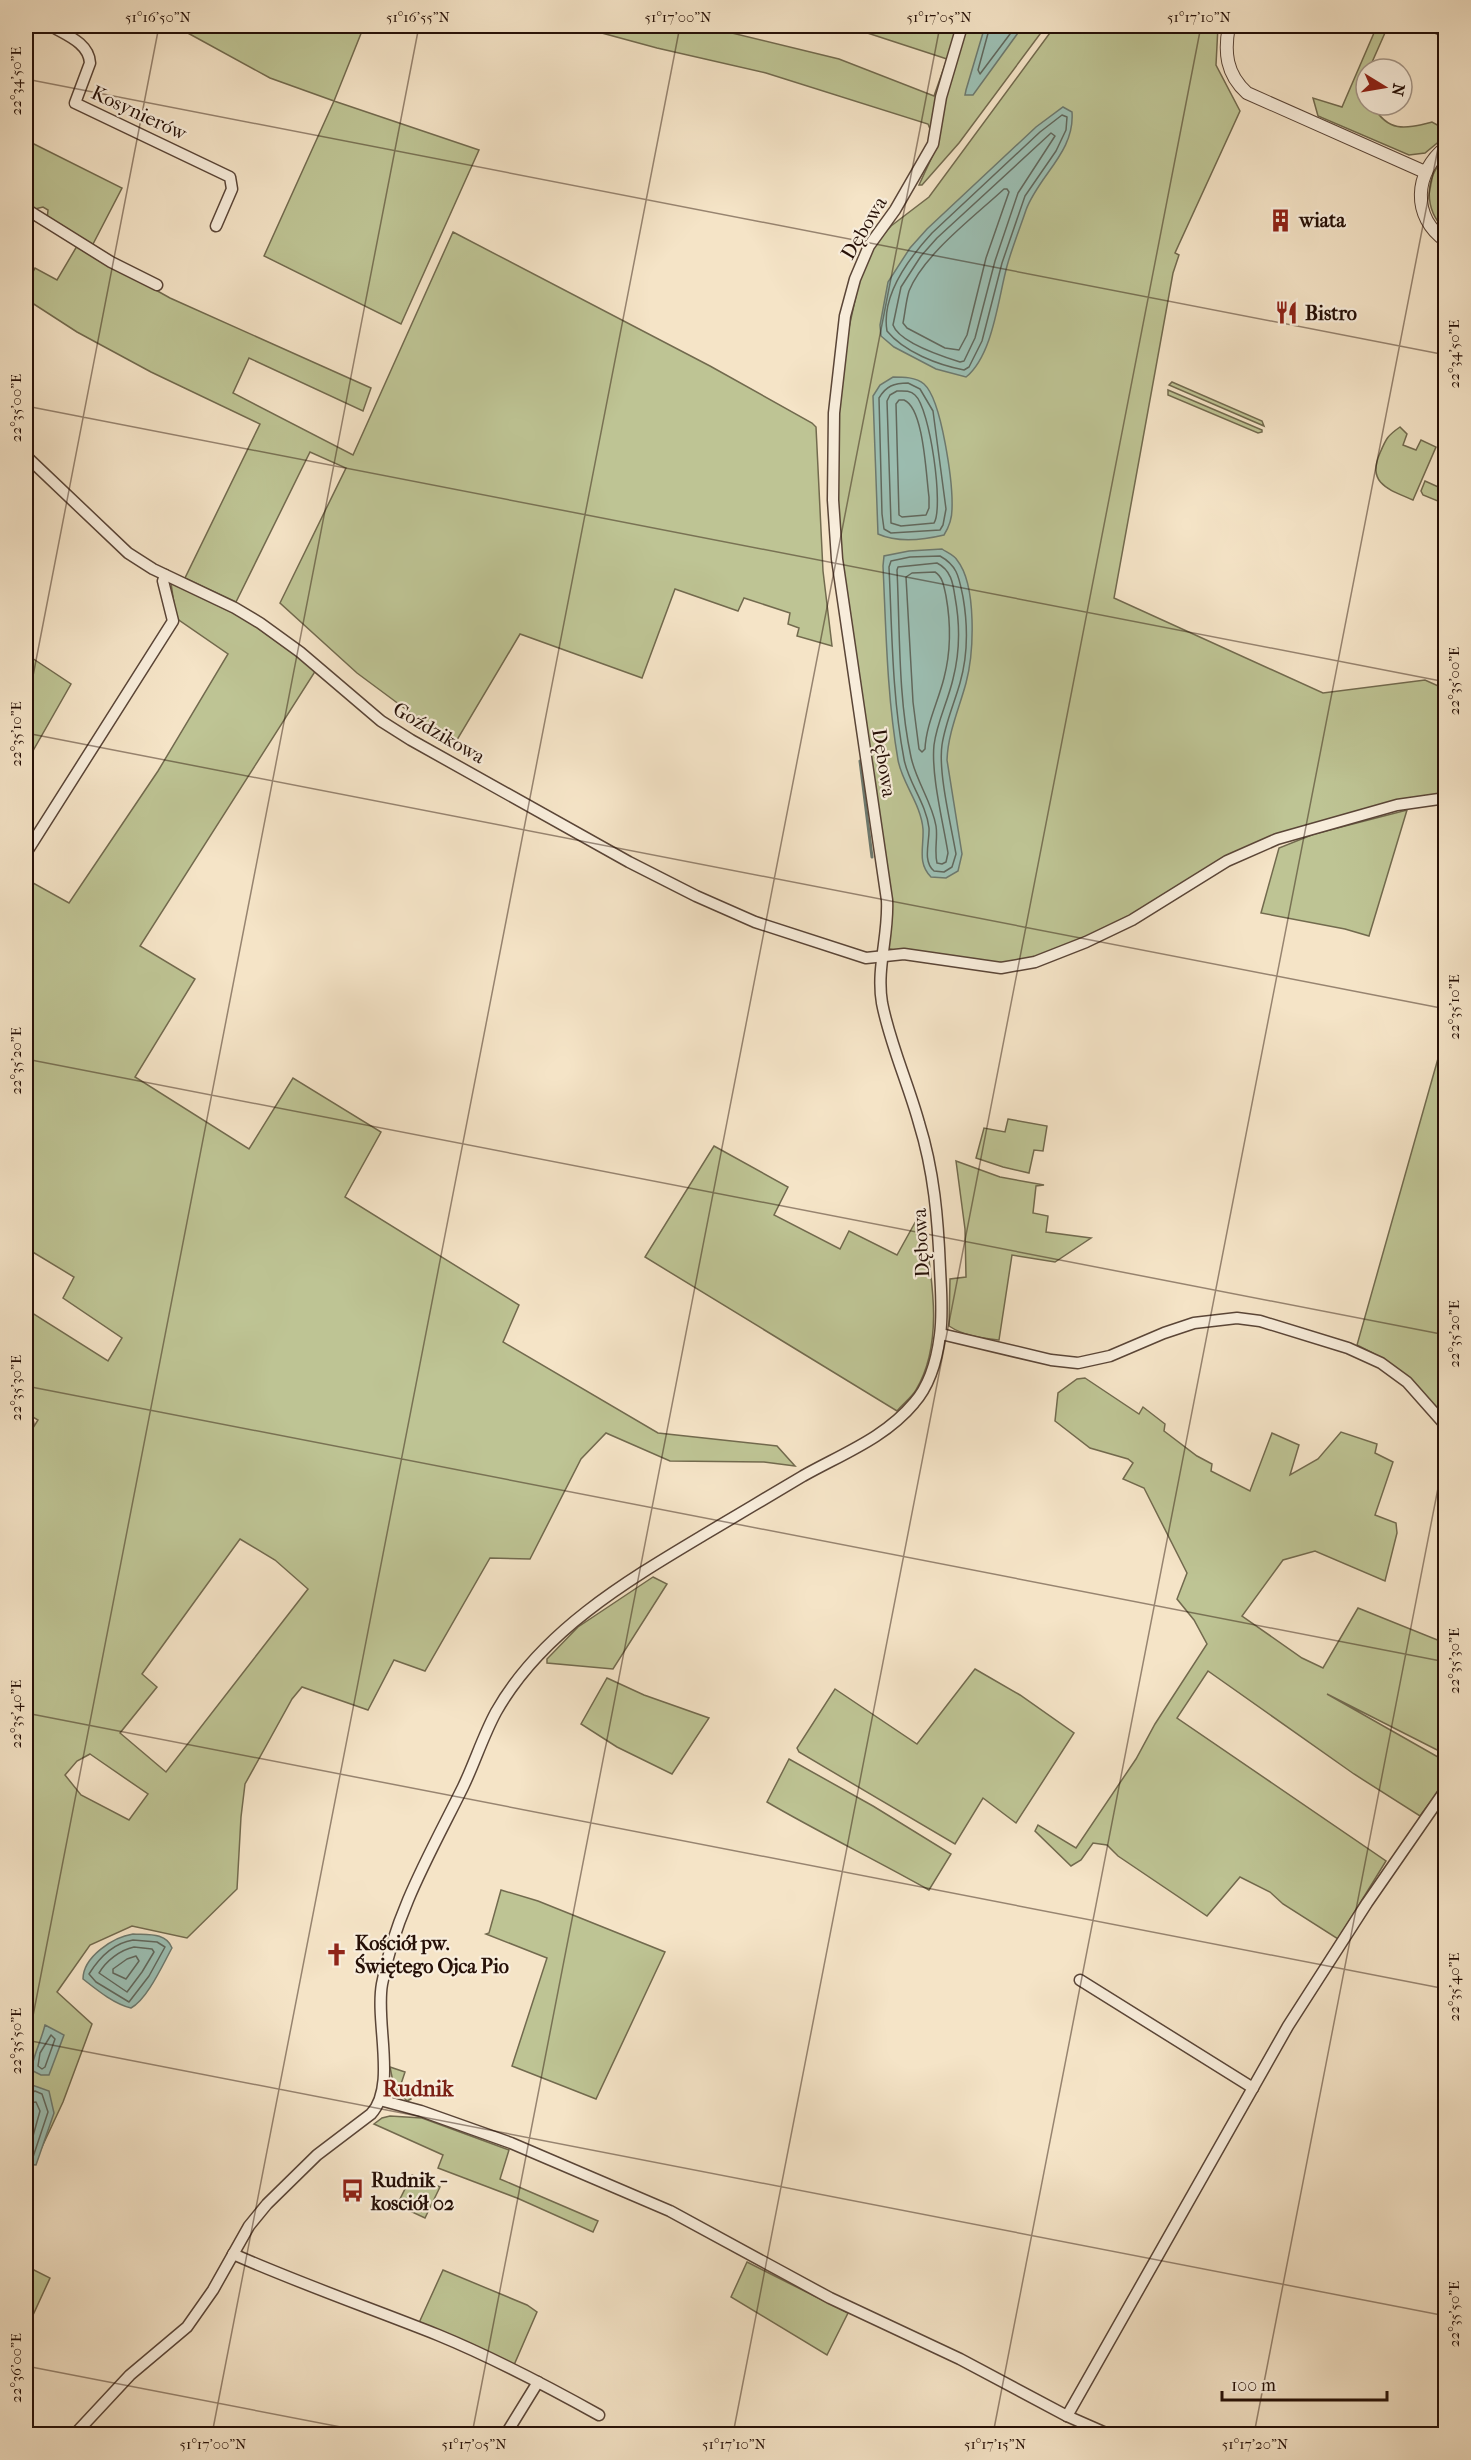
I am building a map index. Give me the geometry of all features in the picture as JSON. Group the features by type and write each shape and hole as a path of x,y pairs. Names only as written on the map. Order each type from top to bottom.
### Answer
{"street":[{"name":"Kosynierów","path":"51,26 78,42 90,56 90,63 75,103 230,177 232,189 216,226"},
{"name":"Dębowa","path":"380,2100 385,2075 381,2034 381,1998 394,1938 428,1855 502,1703 534,1662 573,1623 603,1598 670,1555 873,1438 912,1406 932,1371 941,1334 937,1203 924,1141 882,1004 880,979 888,925 887,900 835,541 832,443 845,316 855,279 869,246 895,210 933,144 941,97 962,26"},
{"path":"1229,26 1225,52 1227,63 1235,79 1247,93 1425,172"},
{"path":"1434,26 1446,31"},
{"path":"1446,147 1430,162 1421,189 1422,207 1428,223 1446,241"},
{"path":"26,209 111,262 157,285"},
{"name":"Goździkowa","path":"26,456 121,548 165,575 235,608 260,623 300,651 396,731 613,853 696,896 755,922 855,956 866,958 904,954 1001,968 1035,962 1132,920 1227,861 1277,839 1397,805 1446,798"},
{"path":"26,853 173,621 164,581 165,575"},
{"path":"941,1334 1051,1360 1078,1363 1103,1358 1194,1323 1237,1318 1260,1321 1348,1348 1381,1363 1407,1382 1446,1426"},
{"path":"1067,2416 1253,2088 1318,1980 1446,1789"},
{"path":"1080,1980 1253,2088"},
{"path":"75,2434 130,2375 187,2327 202,2308 253,2220 273,2198 317,2155 371,2114 380,2100 421,2111 511,2143 670,2211 830,2298 960,2359 1067,2416 1108,2434"},
{"path":"233,2254 311,2288 437,2335 538,2382 599,2415"},
{"path":"506,2434 538,2382"}],"green space":[{"path":"175,26 364,26 334,101 270,78"},
{"path":"576,26 703,26 839,59 934,96 947,59 846,26 1046,26 959,143 922,185 919,185 937,146 928,124 766,73 657,48"},
{"path":"1055,26 1218,26 1216,65 1240,111 1175,253 1179,255 1173,273 1114,598 1323,693 1425,680 1445,689 1445,798 1425,800 1248,851 1132,920 1024,965 939,961 886,948 887,910 861,732 829,440 860,277 872,247 891,226 929,197"},
{"path":"1377,26 1388,26 1374,57 1364,57"},
{"path":"1354,79 1354,117 1382,117 1391,125 1398,127 1432,122 1441,127 1442,139 1425,153 1409,155 1318,116 1313,98 1342,107"},
{"path":"334,101 479,150 401,324 264,256"},
{"path":"26,140 122,188 92,246 47,220 48,210 43,207 35,209 26,204"},
{"path":"1445,157 1445,230 1433,213 1429,194 1433,175"},
{"path":"453,232 710,366 816,427 823,571 832,646 797,636 799,628 788,624 790,613 744,598 738,611 675,589 642,678 520,634 454,745 357,673 280,603 346,468 310,452 236,602 185,578 260,424 151,372 77,332 26,299 26,286 35,268 57,280 77,246 170,298 371,388 363,411 249,358 233,393 353,455"},
{"path":"1172,382 1262,421 1264,426 1169,385"},
{"path":"1168,390 1262,430 1262,432 1258,433 1168,395"},
{"path":"1400,427 1407,434 1403,445 1416,450 1421,440 1436,447 1413,500 1389,489 1378,479 1376,472 1376,464 1386,441"},
{"path":"1425,481 1445,490 1445,504 1423,495 1421,491"},
{"path":"171,583 244,618 316,670 140,946 195,979 135,1077 249,1149 293,1078 381,1132 345,1197 519,1305 503,1342 658,1433 777,1446 795,1466 764,1462 670,1461 606,1433 581,1459 530,1559 490,1558 425,1671 394,1660 368,1710 302,1687 292,1699 245,1784 237,1889 187,1938 132,1926 90,1945 57,1992 92,2024 63,2102 26,2181 26,1439 38,1420 26,1413 26,1309 108,1361 122,1338 63,1298 74,1277 26,1248 26,879 69,903 158,771 228,654 176,618","holes":["240,1539 275,1560 308,1589 166,1772 120,1733 157,1687 142,1674","90,1754 148,1794 129,1820 81,1795 65,1775 77,1761"]},
{"path":"26,654 71,684 26,763"},
{"path":"1407,810 1369,936 1345,929 1261,913 1279,848 1314,834"},
{"path":"1439,1055 1445,1057 1445,1421 1406,1377 1385,1361 1357,1345"},
{"path":"1008,1119 1047,1126 1043,1151 1034,1150 1029,1173 976,1158 984,1128 1005,1132"},
{"path":"714,1146 788,1187 774,1215 840,1249 849,1231 897,1255 922,1210 933,1302 931,1348 916,1390 897,1411 645,1257"},
{"path":"956,1161 1000,1177 1044,1185 1036,1186 1033,1213 1048,1216 1046,1232 1091,1238 1055,1262 1012,1255 999,1340 967,1334 949,1326 950,1279 966,1277 965,1229"},
{"path":"1085,1378 1139,1414 1143,1407 1165,1424 1164,1431 1197,1456 1212,1464 1211,1471 1250,1491 1272,1433 1299,1445 1290,1475 1318,1459 1341,1432 1377,1444 1375,1453 1393,1462 1375,1515 1396,1523 1397,1533 1385,1581 1315,1551 1283,1560 1242,1616 1302,1658 1323,1668 1358,1608 1445,1643 1445,1754 1327,1694 1445,1761 1445,1782 1420,1816 1354,1774 1208,1671 1177,1718 1386,1861 1338,1939 1283,1904 1270,1892 1240,1877 1207,1916 1118,1856 1107,1845 1093,1843 1081,1860 1071,1866 1035,1831 1038,1825 1076,1848 1136,1759 1155,1724 1207,1644 1194,1620 1177,1599 1187,1573 1144,1488 1123,1479 1133,1463 1128,1459 1090,1448 1055,1421 1058,1393 1077,1379"},
{"path":"653,1577 667,1584 613,1669 547,1663 547,1659 578,1627"},
{"path":"975,1669 1020,1695 1074,1733 1016,1823 983,1798 955,1844 799,1752 797,1748 835,1689 917,1744"},
{"path":"607,1678 644,1695 709,1718 672,1774 617,1747 581,1724"},
{"path":"789,1759 873,1806 951,1854 929,1890 767,1802"},
{"path":"501,1890 538,1901 665,1952 596,2099 512,2066 547,1958 486,1934 489,1933"},
{"path":"390,2067 405,2072 400,2087 411,2099 407,2101 394,2087"},
{"path":"390,2116 422,2118 509,2150 500,2179 598,2221 593,2232 517,2198 438,2168 443,2155 374,2124"},
{"path":"412,2175 440,2187 425,2218 397,2205"},
{"path":"747,2262 848,2313 827,2355 731,2297"},
{"path":"26,2266 50,2278 33,2315 26,2313"},
{"path":"443,2270 527,2305 537,2312 514,2365 418,2325"}],"water":[{"path":"985,26 1023,26 973,95 965,95 966,90"},
{"path":"1063,107 1072,112 1068,139 1026,210 1007,266 993,326 983,355 975,367 966,377 936,369 894,347 881,336 880,325 888,282 910,248 927,229 1036,127"},
{"path":"893,377 909,378 924,384 936,407 945,443 952,497 951,519 944,535 911,540 894,539 878,534 873,396 880,385"},
{"path":"942,549 956,558 963,571 971,602 972,620 969,670 952,731 947,760 962,854 958,871 946,878 931,877 924,866 922,820 898,760 889,687 883,566 884,556 909,551"},
{"path":"133,1934 161,1937 172,1948 149,1990 131,2008 112,2000 83,1979 88,1963 100,1949 117,1939"},
{"path":"45,2025 64,2035 49,2075 41,2075 31,2070"},
{"path":"32,2085 49,2091 54,2113 36,2165 26,2164 26,2099"}],"waterway":[{"path":"860,761 872,857"}],"place":[{"name":"wiata","path":"1281,220"},
{"name":"Bistro","path":"1287,313"},
{"name":"Kościół pw. Świętego Ojca Pio","path":"337,1955"},
{"name":"Rudnik - kosciół 02","path":"353,2191"}],"district":[{"name":"Rudnik","path":"418,2089"}]}
